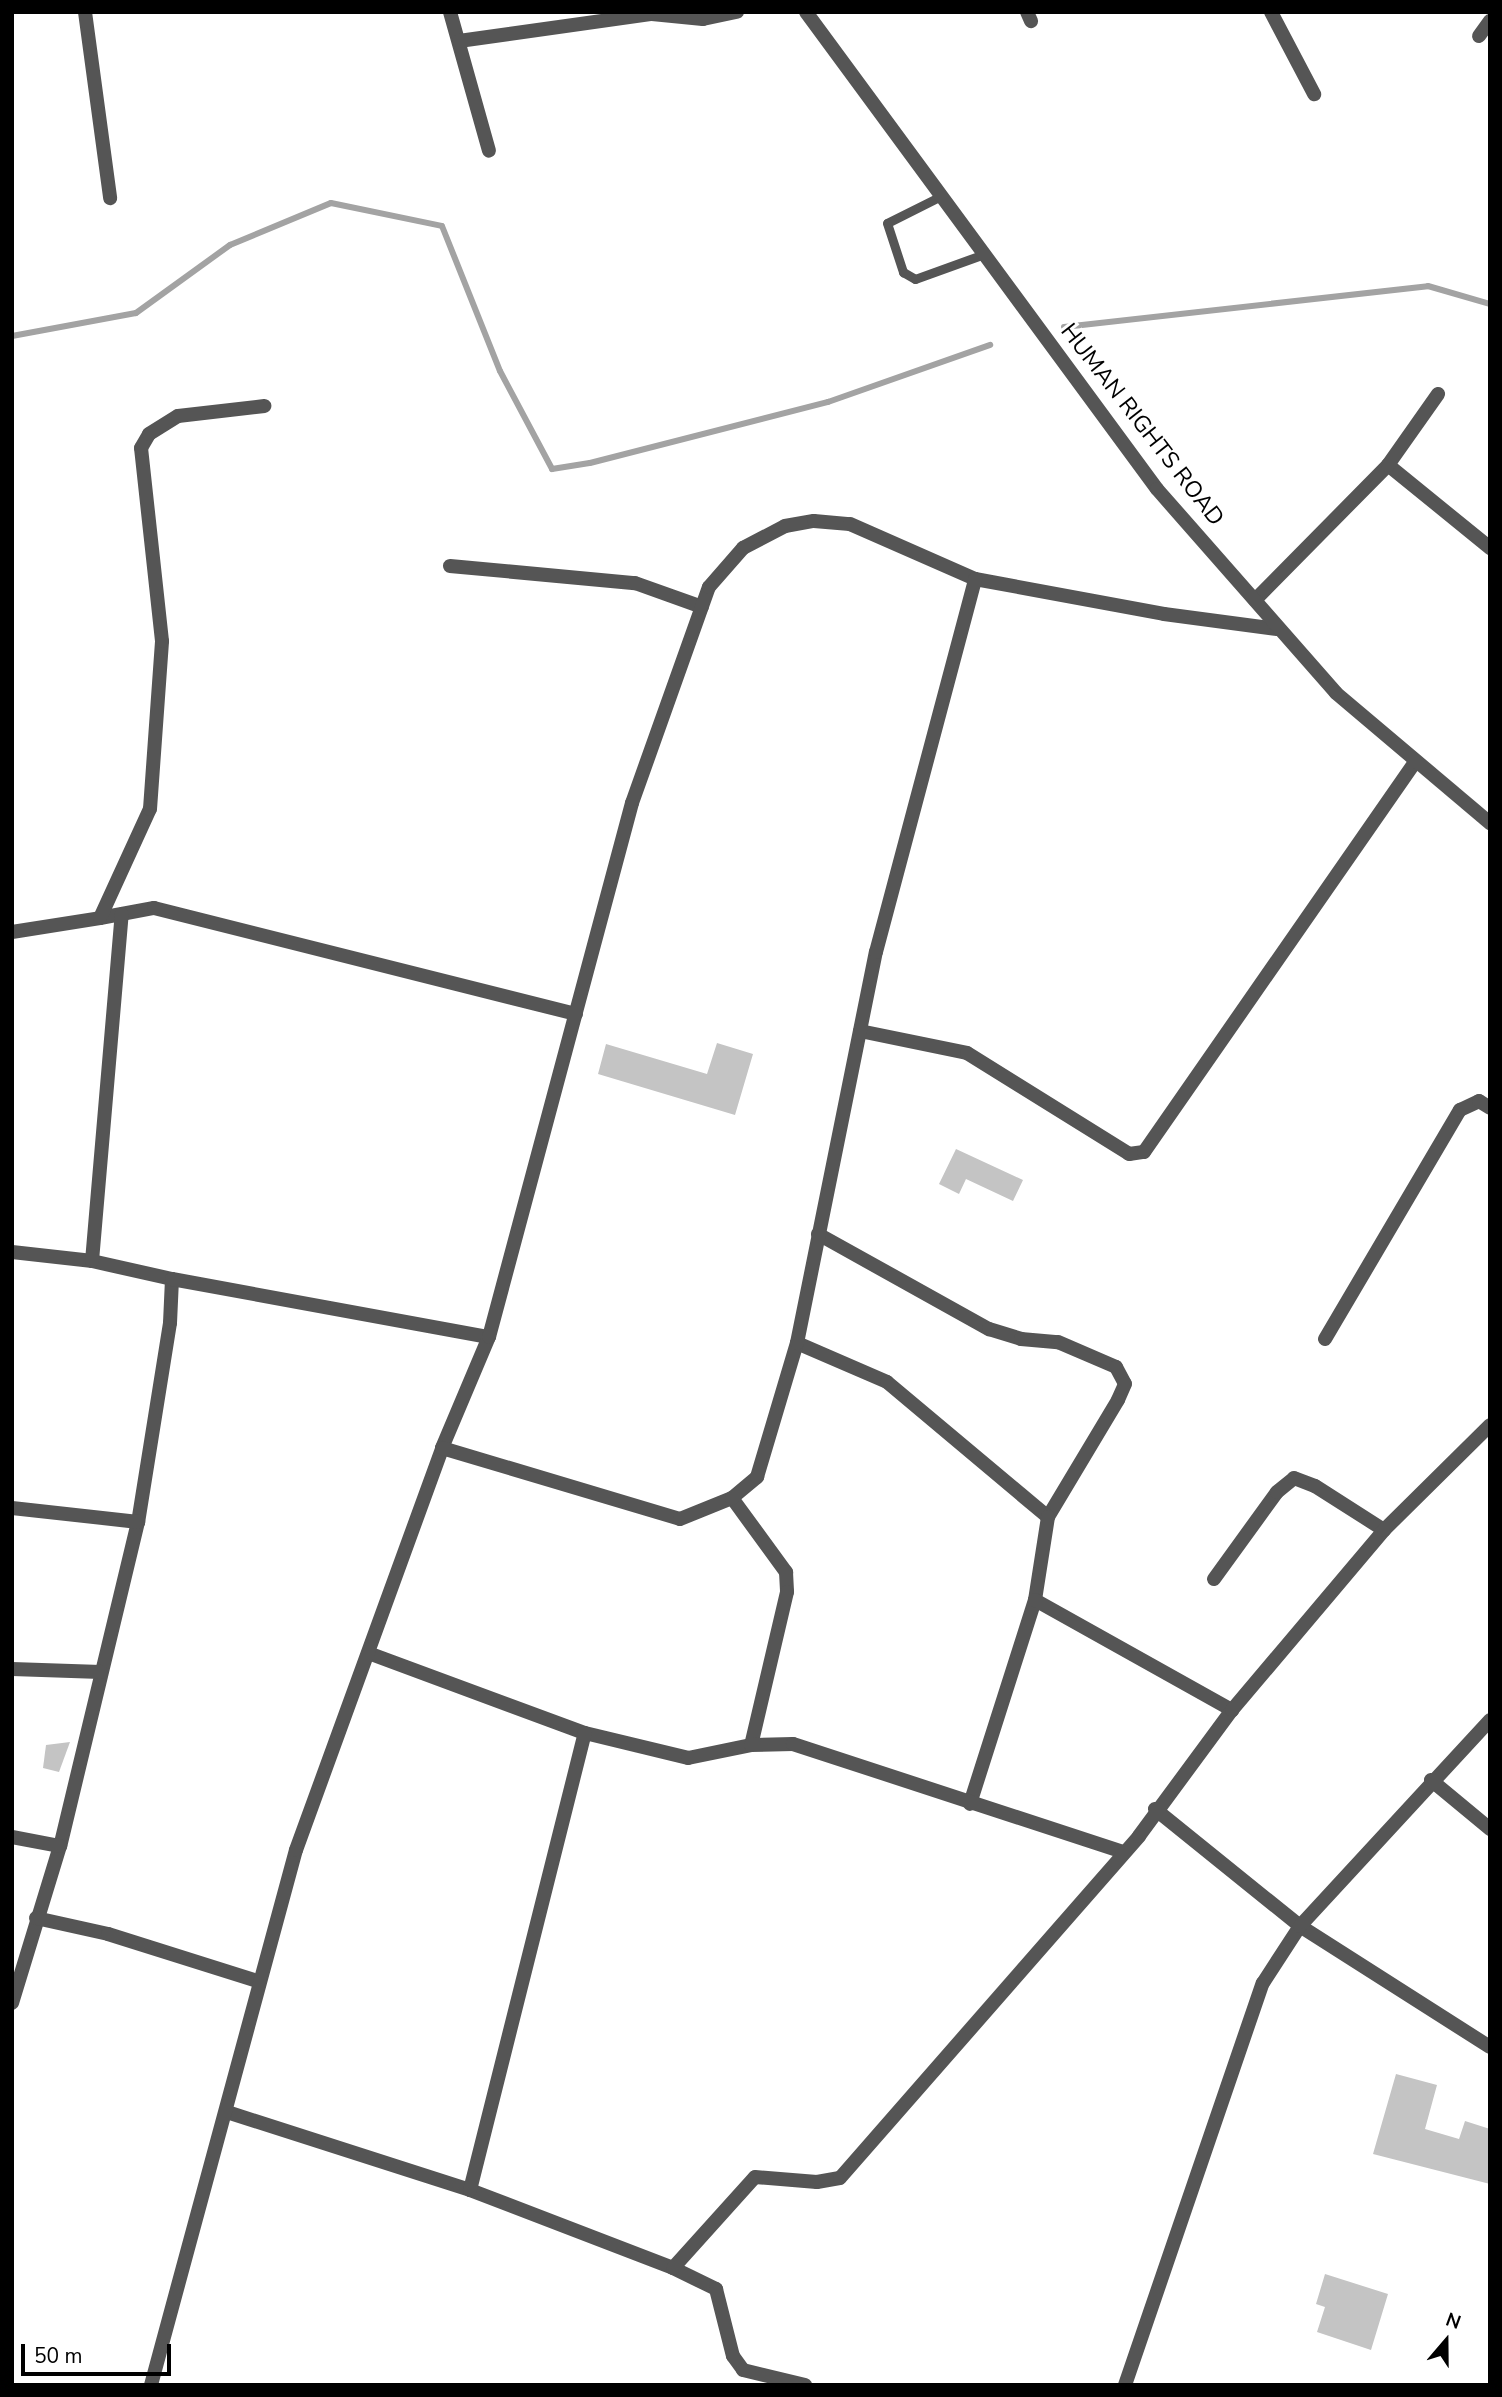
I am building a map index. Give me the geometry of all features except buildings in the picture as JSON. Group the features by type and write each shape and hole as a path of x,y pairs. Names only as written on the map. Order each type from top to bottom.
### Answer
{"street":[{"path":"85,12 110,198"},
{"path":"450,12 489,151"},
{"path":"459,41 652,14 703,19 737,12"},
{"name":"HUMAN RIGHTS ROAD","path":"806,12 1157,489 1255,600 1277,629 1336,692 1490,824"},
{"path":"1271,12 1314,94"},
{"path":"1479,36 1490,20"},
{"path":"1255,600 1388,465 1438,394"},
{"path":"100,918 150,809 162,641 141,448 149,434 178,416 264,406"},
{"path":"1388,465 1490,548"},
{"path":"151,2385 228,2112 257,1981 296,1850 371,1654 442,1448 489,1337 632,803 709,587 743,548 785,526 814,521 850,524 975,579 1164,614 1277,629"},
{"path":"450,566 635,583 702,607"},
{"path":"442,1448 680,1519 732,1498 757,1477 797,1343 860,1031 975,579"},
{"path":"860,1031 967,1053 1129,1154 1144,1152 1415,762"},
{"path":"12,932 154,908 576,1014"},
{"path":"92,1261 122,914"},
{"path":"1325,1339 1460,1110 1479,1101 1490,1108"},
{"path":"818,1234 989,1329 1021,1339 1058,1342 1116,1367 1125,1384 1048,1517 1035,1600 970,1804"},
{"path":"12,1252 92,1261 172,1279 489,1337"},
{"path":"12,2003 60,1846 138,1522 170,1324 172,1279"},
{"path":"797,1343 887,1382 1048,1517"},
{"path":"673,2269 755,2177 817,2182 840,2178 1123,1852 1232,1710 1384,1530 1490,1425"},
{"path":"1214,1579 1277,1492 1294,1478 1315,1486 1384,1530"},
{"path":"732,1498 786,1572 788,1592 751,1745"},
{"path":"12,1508 138,1522"},
{"path":"1035,1600 1232,1710"},
{"path":"371,1654 585,1733 688,1758 751,1745 793,1744 1123,1852"},
{"path":"12,1669 101,1672"},
{"path":"1125,2385 1263,1983 1300,1926 1431,1780 1490,1720"},
{"path":"470,2190 585,1733"},
{"path":"1431,1780 1490,1829"},
{"path":"1155,1809 1300,1926 1490,2047"},
{"path":"12,1837 60,1846"},
{"path":"36,1918 108,1934 257,1981"},
{"path":"228,2112 470,2190 673,2269 716,2289 733,2356 743,2370 805,2385"}],"lane":[{"path":"942,196 887,223 903,272 915,279 984,254"}],"waterway":[{"path":"12,336 136,313 230,245 331,203 442,226 500,371 552,469 590,463 828,402 990,345"},
{"path":"1064,327 1428,286 1490,304"}]}
